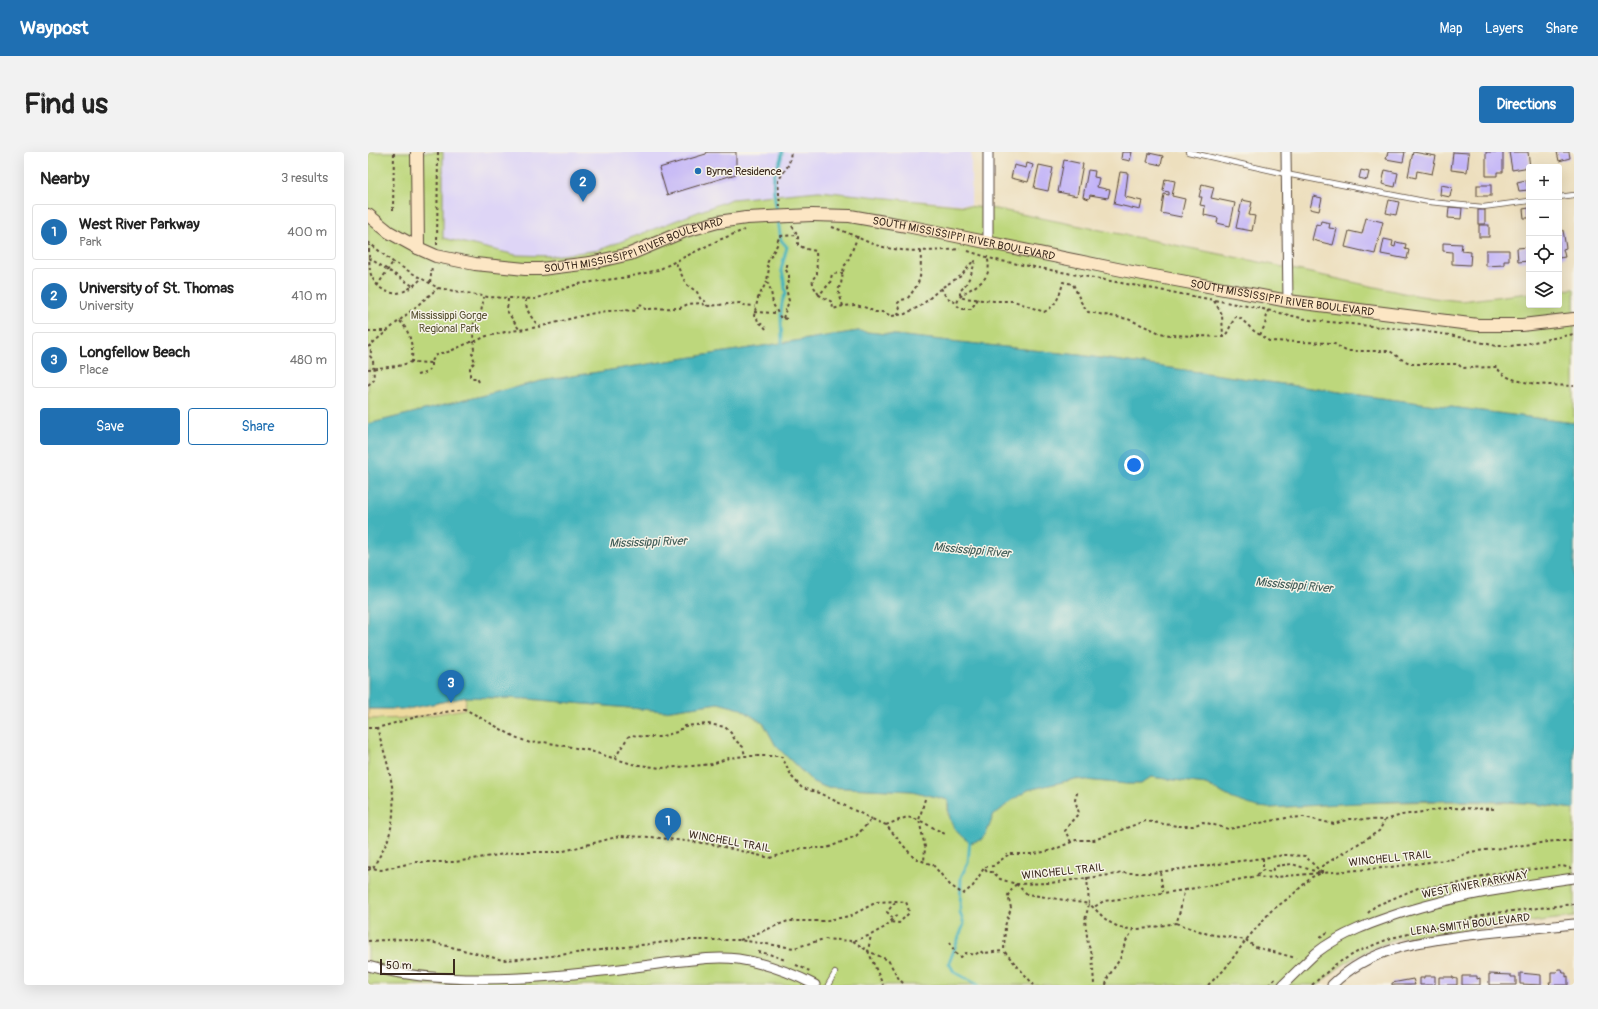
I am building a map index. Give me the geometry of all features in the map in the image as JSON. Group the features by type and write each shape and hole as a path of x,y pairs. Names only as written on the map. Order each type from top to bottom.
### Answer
{"street":[{"path":"417,152 418,248"},
{"path":"988,152 988,243"},
{"path":"1286,152 1288,301"},
{"name":"SOUTH MISSISSIPPI RIVER BOULEVARD","path":"368,215 389,232 436,256 475,264 525,269 541,269 590,264 630,254 685,231 718,222 746,218 812,215 850,216 1127,271 1288,301 1478,325 1522,325 1574,319"},
{"name":"WEST RIVER PARKWAY","path":"1283,985 1317,953 1347,934 1382,919 1458,898 1574,878"},
{"name":"LENA SMITH BOULEVARD","path":"1332,985 1356,966 1401,946 1426,940 1574,924"},
{"path":"368,966 384,971 418,977 489,980 592,972 699,959 736,959 781,969 815,985"}],"lane":[{"path":"1188,152 1286,174 1429,202 1483,207 1526,201"},
{"path":"1562,196 1574,194"},
{"path":"828,985 835,973"}],"path":[{"path":"393,210 394,152"},
{"path":"430,283 433,262 437,249 438,152"},
{"path":"766,330 764,324 758,322 757,318 754,316 754,312 758,298 767,281 769,268 766,265 778,245 780,236 798,235"},
{"path":"843,306 838,290 841,284 844,266 847,263 858,236"},
{"path":"369,243 370,272 377,286 388,293 401,293 413,286 422,278"},
{"path":"898,315 900,309 898,303 901,300 907,299 916,288 920,279 921,250"},
{"path":"996,260 997,255"},
{"path":"960,296 983,282 987,272 987,256"},
{"path":"369,258 413,286"},
{"path":"783,318 789,301 786,288 789,281 789,275 786,270 788,260"},
{"path":"843,273 832,274 830,283 819,294 832,302 833,309 843,306 856,305 892,316 905,314 922,305 941,288 961,276 973,261 975,261 973,272 967,284 960,291 960,296 956,303"},
{"path":"377,286 393,262"},
{"path":"676,262 686,284 697,292 702,300 706,301 707,306"},
{"path":"767,281 771,291 773,304 778,313 783,318 787,319"},
{"path":"960,296 963,298 978,300 1014,301 1044,312 1051,308 1056,302 1060,294 1062,282 1074,284 1081,302 1088,312 1128,319 1160,333 1170,335 1223,337 1227,333 1235,317 1239,317 1269,341 1333,343 1346,351 1390,351 1401,359 1412,364 1458,364 1462,368 1497,366 1502,373 1515,380 1526,381 1534,384 1574,386"},
{"path":"368,384 374,380 373,360 370,356 371,352 369,347 438,288"},
{"path":"941,288 946,296 956,303 958,308 971,309 978,300"},
{"path":"479,382 477,378 472,378 470,376 470,367 475,362 472,354 474,352 474,323 480,317 484,296"},
{"path":"508,299 507,311 519,329"},
{"path":"526,299 526,309 533,320 540,326"},
{"path":"1214,301 1222,314 1223,337"},
{"path":"417,375 425,373 431,368 431,364 435,356 440,353 448,352 473,341 477,342 484,337 540,326 582,315 621,309 636,311 639,304 643,305 645,309 680,308 688,304 701,303 707,306 740,303 743,305 755,306"},
{"path":"1260,335 1265,325 1268,310"},
{"path":"754,312 778,313"},
{"path":"400,320 406,328 413,346 412,362"},
{"path":"368,331 388,331"},
{"path":"368,369 412,362 431,364"},
{"path":"368,728 377,728 420,716 465,709 515,737 530,742 544,742 587,750 615,758 625,763 661,768 712,764 729,758 745,756 771,755 782,757 792,777 802,788 819,793 886,825 914,858 933,865 950,885 963,894 973,886 984,868 993,866 1009,854 1034,854 1053,850 1076,840 1094,840 1145,821 1177,826 1194,826 1203,822 1228,829 1286,818 1304,817 1334,824 1349,819 1385,820 1402,815 1449,808 1497,808"},
{"path":"615,758 628,738 632,735 659,737 677,732 685,726 708,724 725,727 735,740 743,747 745,756"},
{"path":"373,868 389,837 395,798 389,766 377,728"},
{"path":"1071,842 1065,831 1079,813 1075,800 1078,790"},
{"path":"924,862 924,848 919,820 925,799"},
{"path":"886,825 907,817 919,820 947,835"},
{"name":"WINCHELL TRAIL","path":"368,869 373,868 381,870 416,862 455,862 516,852 560,852 620,836 652,837 711,844 770,858 802,848 828,848 856,836 872,819"},
{"path":"1322,873 1322,866 1379,831 1385,820"},
{"name":"WINCHELL TRAIL","path":"984,868 987,872 992,872 1000,879 1016,884 1050,883 1125,872 1160,872 1285,855 1305,856 1322,873 1383,868 1453,859 1470,852 1574,840"},
{"path":"1263,858 1264,870"},
{"path":"1264,870 1271,872 1276,866 1292,864 1322,873"},
{"path":"1368,913 1375,906 1418,888 1460,883 1489,874 1562,866 1572,869 1574,866"},
{"path":"1257,876 1264,870"},
{"path":"1160,872 1163,892"},
{"path":"1094,908 1104,901 1185,890 1257,876 1265,878 1322,873"},
{"path":"1208,985 1224,970 1246,940 1271,912 1312,878 1322,873"},
{"path":"1087,877 1089,904 1085,920 1088,944 1092,954 1094,985"},
{"path":"1034,985 1004,951 1005,926 1011,908 1008,895 1016,884 1027,894 1089,904 1109,922 1122,928 1133,930 1176,923 1208,934 1246,940 1255,948 1296,958"},
{"path":"1176,923 1180,914 1181,900 1185,890"},
{"path":"893,918 888,912 896,901"},
{"path":"739,940 788,921 823,921 850,916 877,902 906,902 909,913 899,923 889,922"},
{"path":"368,941 404,939 435,943 503,960 534,958 682,940 739,940 794,948 824,939 853,941 871,935 885,927 897,915"},
{"path":"1106,985 1108,977 1120,959 1125,943 1133,930"},
{"path":"871,935 868,951 883,985"},
{"path":"853,941 868,951 888,960 905,985"},
{"path":"950,942 956,953 961,957 966,953 975,955 980,951 983,953 1004,951"}],"shaded area":[{"path":"443,152 971,152 971,205 819,191 732,199 599,250 553,256 516,255 443,238"}],"green space":[{"name":"Mississippi Gorge Regional Park","path":"368,152 443,152 443,238 516,255 553,256 599,250 732,199 819,191 996,209 1433,298 1461,301 1526,293 1526,308 1562,308 1562,290 1574,289 1574,423 1374,397 1079,355 858,331 541,381 368,424"},
{"path":"466,697 528,699 664,711 718,703 741,709 764,724 776,746 813,782 825,787 912,791 948,800 948,815 987,832 993,816 1011,801 1028,790 1075,779 1141,784 1151,777 1206,784 1233,799 1269,808 1356,803 1450,801 1526,803 1574,809 1574,917 1401,937 1357,956 1337,969 1319,985 368,985 368,709 407,709"}],"sand":[{"path":"466,697 465,709 412,718 368,719 368,709 407,709"}],"water":[{"name":"Mississippi River","path":"858,331 1079,355 1374,397 1574,423 1574,809 1494,801 1397,801 1269,808 1257,807 1233,799 1206,784 1151,777 1141,784 1075,779 1028,790 1011,801 993,816 987,832 981,840 970,843 959,834 952,825 949,814 948,800 912,791 825,787 813,782 776,746 764,724 741,709 718,703 664,711 528,699 467,697 407,709 368,709 368,424 541,381"}],"building":[{"name":"Byrne Residence","path":"707,152 736,152 736,174 667,195 659,168 706,154"},
{"path":"1122,152 1132,152 1130,161 1121,159"},
{"path":"1388,152 1405,152 1403,162 1386,159"},
{"path":"1413,152 1436,156 1432,174 1417,171 1416,178 1408,176"},
{"path":"1453,152 1469,153 1467,172 1451,170"},
{"path":"1486,152 1503,152 1503,172 1497,172 1497,176 1486,176"},
{"path":"1509,152 1528,152 1530,164 1526,164 1526,168 1512,170"},
{"path":"1557,152 1569,152 1570,158 1559,161"},
{"path":"1149,153 1163,156 1161,165 1147,162"},
{"path":"1064,160 1083,164 1077,196 1058,192"},
{"path":"1027,163 1033,165 1028,182 1011,178 1014,165 1026,168"},
{"path":"1039,165 1053,168 1048,191 1034,188"},
{"path":"1088,170 1095,171 1094,177 1099,178 1097,187 1110,190 1108,198 1090,195 1089,199 1083,197"},
{"path":"1361,170 1369,172 1367,180 1359,178"},
{"path":"1385,170 1398,173 1395,187 1382,184"},
{"path":"1120,172 1128,173 1125,197 1142,201 1140,210 1114,204"},
{"path":"1165,179 1175,181 1172,196 1185,199 1181,217 1161,213 1164,194 1169,195 1169,192 1163,191"},
{"path":"1526,180 1526,190 1519,191 1517,182"},
{"path":"1202,184 1214,187 1211,198 1235,203 1230,226 1217,223 1218,218 1204,215 1205,206 1200,205 1202,197 1199,197"},
{"path":"1441,185 1452,187 1450,197 1440,195"},
{"path":"1477,185 1491,185 1491,196 1477,196"},
{"path":"1313,196 1322,198 1319,211 1310,209"},
{"path":"1242,200 1252,202 1249,215 1255,216 1252,231 1236,228"},
{"path":"1389,200 1399,202 1396,215 1386,213"},
{"path":"1449,207 1462,208 1461,219 1448,218"},
{"path":"1526,208 1526,218 1524,218 1523,209"},
{"path":"1478,210 1485,210 1485,224 1478,224"},
{"path":"1366,218 1383,222 1375,254 1345,247 1349,231 1362,234"},
{"path":"1321,221 1330,223 1329,228 1337,229 1333,245 1312,240 1316,224 1320,225"},
{"path":"1479,225 1489,225 1489,237 1479,237"},
{"path":"1562,230 1566,248 1563,249 1565,257 1562,258 1562,236"},
{"path":"1384,239 1393,241 1392,246 1395,247 1396,242 1406,244 1405,249 1409,250 1407,259 1381,254"},
{"path":"1443,243 1462,244 1461,251 1471,252 1470,265 1452,264 1452,252 1443,251"},
{"path":"1526,247 1526,261 1518,262 1517,248"},
{"path":"1486,250 1509,250 1509,261 1504,261 1504,265 1486,266"},
{"path":"1558,969 1562,969 1563,973 1566,973 1566,977 1568,976 1568,985 1550,985 1549,982 1551,982 1551,972 1557,972"},
{"path":"1520,973 1541,975 1541,985 1520,984"},
{"path":"1489,974 1511,975 1511,977 1516,977 1516,985 1489,985"},
{"path":"1424,976 1435,976 1435,985 1420,985 1420,978 1424,978"},
{"path":"1462,976 1477,976 1477,979 1480,978 1480,985 1462,985"},
{"path":"1439,977 1453,977 1457,979 1457,985 1439,985"},
{"path":"1413,979 1415,985 1392,985 1392,983"}],"waterway":[{"path":"777,214 774,178 782,152"},
{"path":"778,220 781,240 787,247 781,270 786,293 781,310 782,343"},
{"path":"970,839 968,863 961,877 960,912 964,924 949,963 954,972 978,985"}],"place":[{"name":"Byrne Residence","path":"698,171"},
{"name":"University of St. Thomas","path":"583,202"},
{"name":"Longfellow Beach","path":"451,703"},
{"name":"West River Parkway","path":"668,841"}]}
